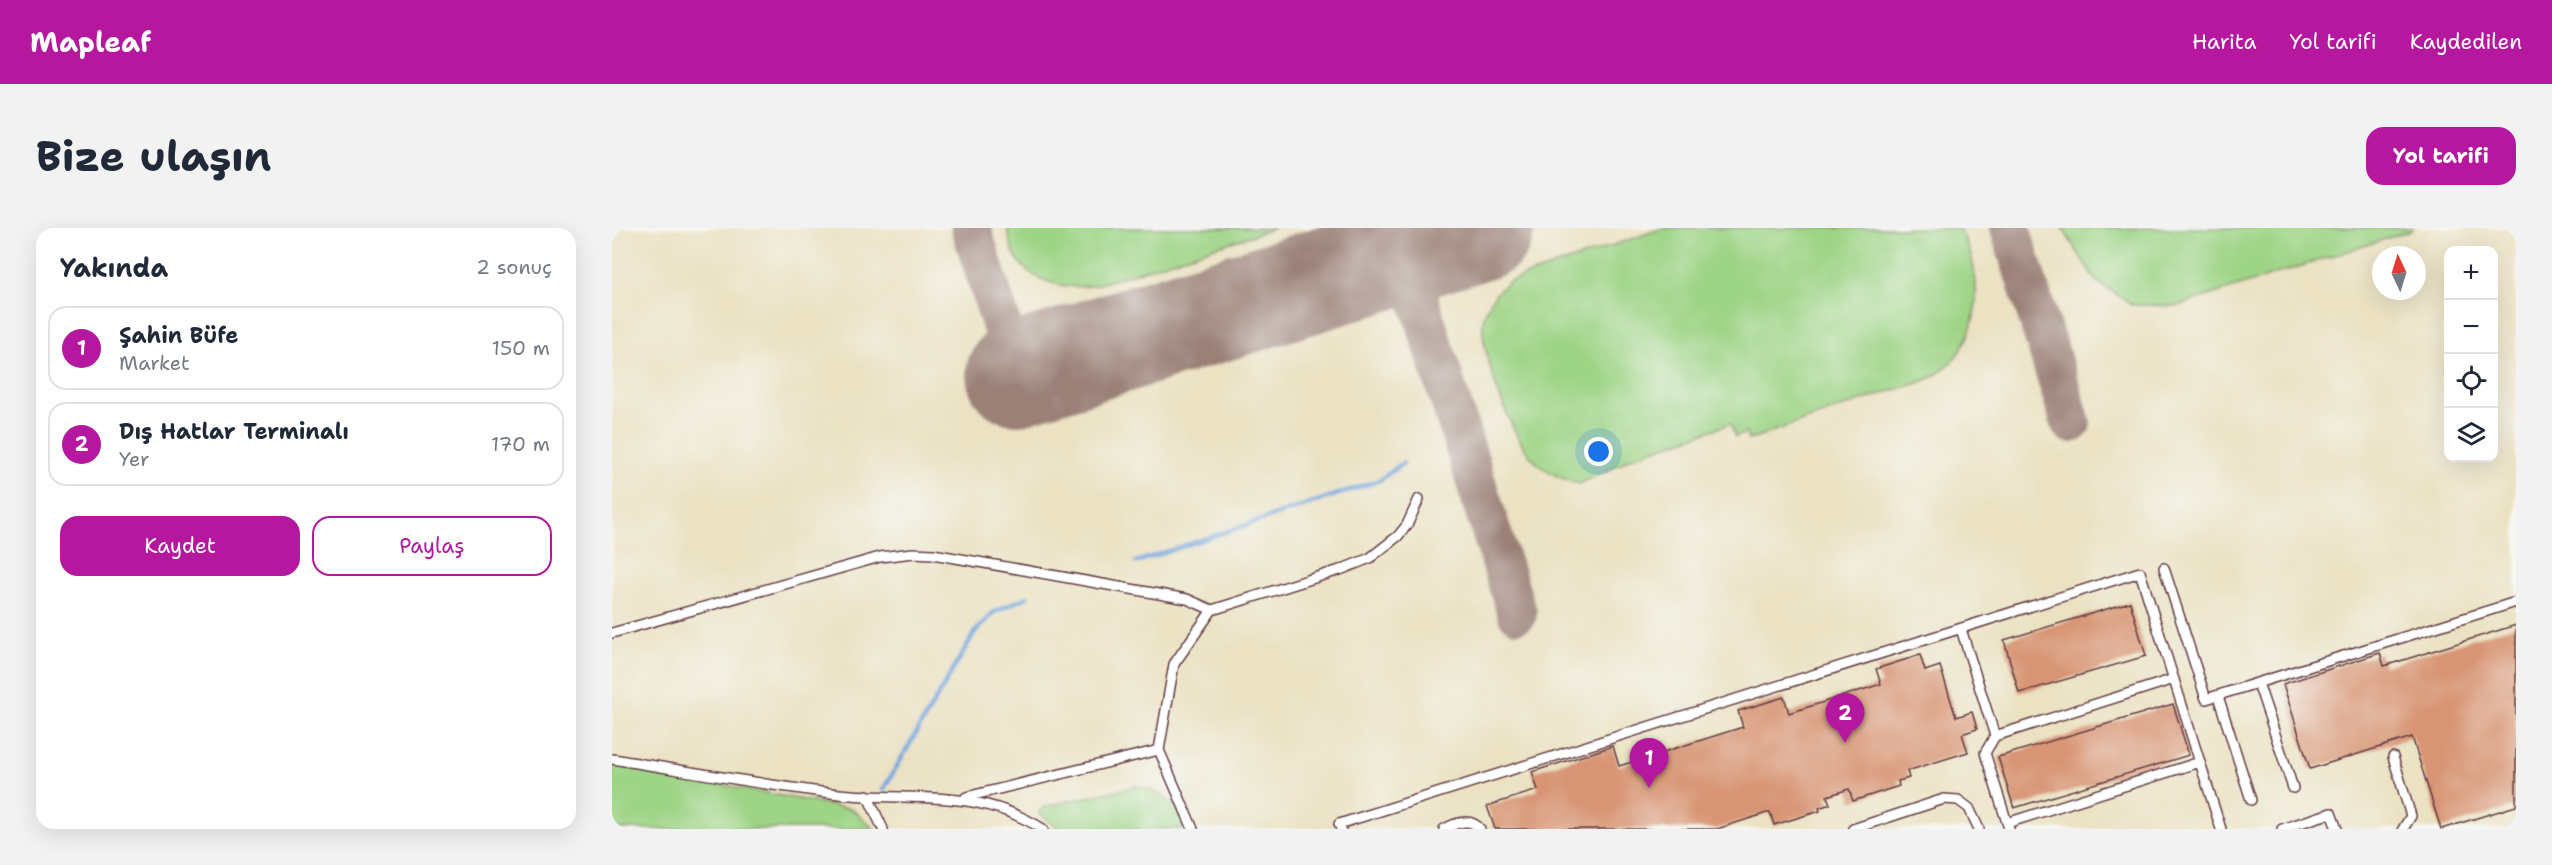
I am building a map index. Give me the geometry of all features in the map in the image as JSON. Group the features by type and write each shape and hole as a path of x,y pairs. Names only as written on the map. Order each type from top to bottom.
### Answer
{"lane":[{"path":"1193,829 1159,750 1174,664 1212,610 1321,577 1370,558 1398,536 1407,525 1419,499"},
{"path":"612,633 880,557 914,553 1187,599 1212,610"},
{"path":"2164,568 2206,699 2516,602"},
{"path":"1341,829 1339,824 2140,572 2221,829"},
{"path":"1961,628 1995,736"},
{"path":"2174,679 1995,736 1985,753 2008,826 2200,762"},
{"path":"2258,683 2293,788"},
{"path":"2218,696 2251,800"},
{"path":"960,799 1159,750"},
{"path":"2393,757 2411,816 2403,829"},
{"path":"612,759 840,794 960,799 1010,811 1043,829"},
{"path":"867,795 883,829"},
{"path":"1853,829 1951,799 1969,808 1978,829"},
{"path":"2282,829 2331,813 2337,829"},
{"path":"1444,829 1466,821 1475,823 1480,829"}],"green space":[{"path":"1007,228 1275,228 1097,285 1074,286 1051,283 1030,273 1013,252"},
{"path":"1663,228 1959,228 1974,266 1975,308 1971,328 1963,346 1951,363 1934,376 1921,382 1748,440 1746,433 1735,437 1730,424 1635,456 1579,484 1566,480 1537,463 1524,448 1515,432 1491,372 1486,352 1483,322 1489,304 1500,289 1510,281"},
{"path":"2062,228 2413,228 2410,231 2177,306 2133,305 2096,281"},
{"path":"612,764 852,809 874,829 612,829"},
{"path":"1136,786 1146,788 1169,801 1193,829 1059,829 1039,813 1043,807"}],"building":[{"path":"2130,602 2146,656 2019,693 2004,640"},
{"path":"2516,625 2516,806 2441,829 2412,737 2310,769 2283,684 2380,653 2384,666"},
{"path":"1920,655 1925,671 1940,666 1956,717 1972,712 1977,729 1962,734 1968,752 1907,771 1909,778 1898,781 1899,786 1853,801 1849,789 1827,796 1830,804 1819,808 1820,811 1774,825 1770,812 1717,829 1495,829 1487,806 1538,790 1532,772 1613,746 1619,766 1743,727 1738,711 1784,697 1789,713 1881,684 1876,669"},
{"path":"2173,704 2189,755 2014,808 1998,757"}],"waterway":[{"path":"1136,562 1380,480 1403,463"},
{"path":"883,790 975,632 994,612 1027,597"}],"taxiway":[{"path":"971,228 1017,374"},
{"path":"2010,228 2071,423"},
{"path":"1404,253 1517,613"}],"runway":[{"path":"1017,374 1483,228"}],"place":[{"name":"Dış Hatlar Terminalı","path":"1845,743"},
{"name":"Şahin Büfe","path":"1649,788"}]}
